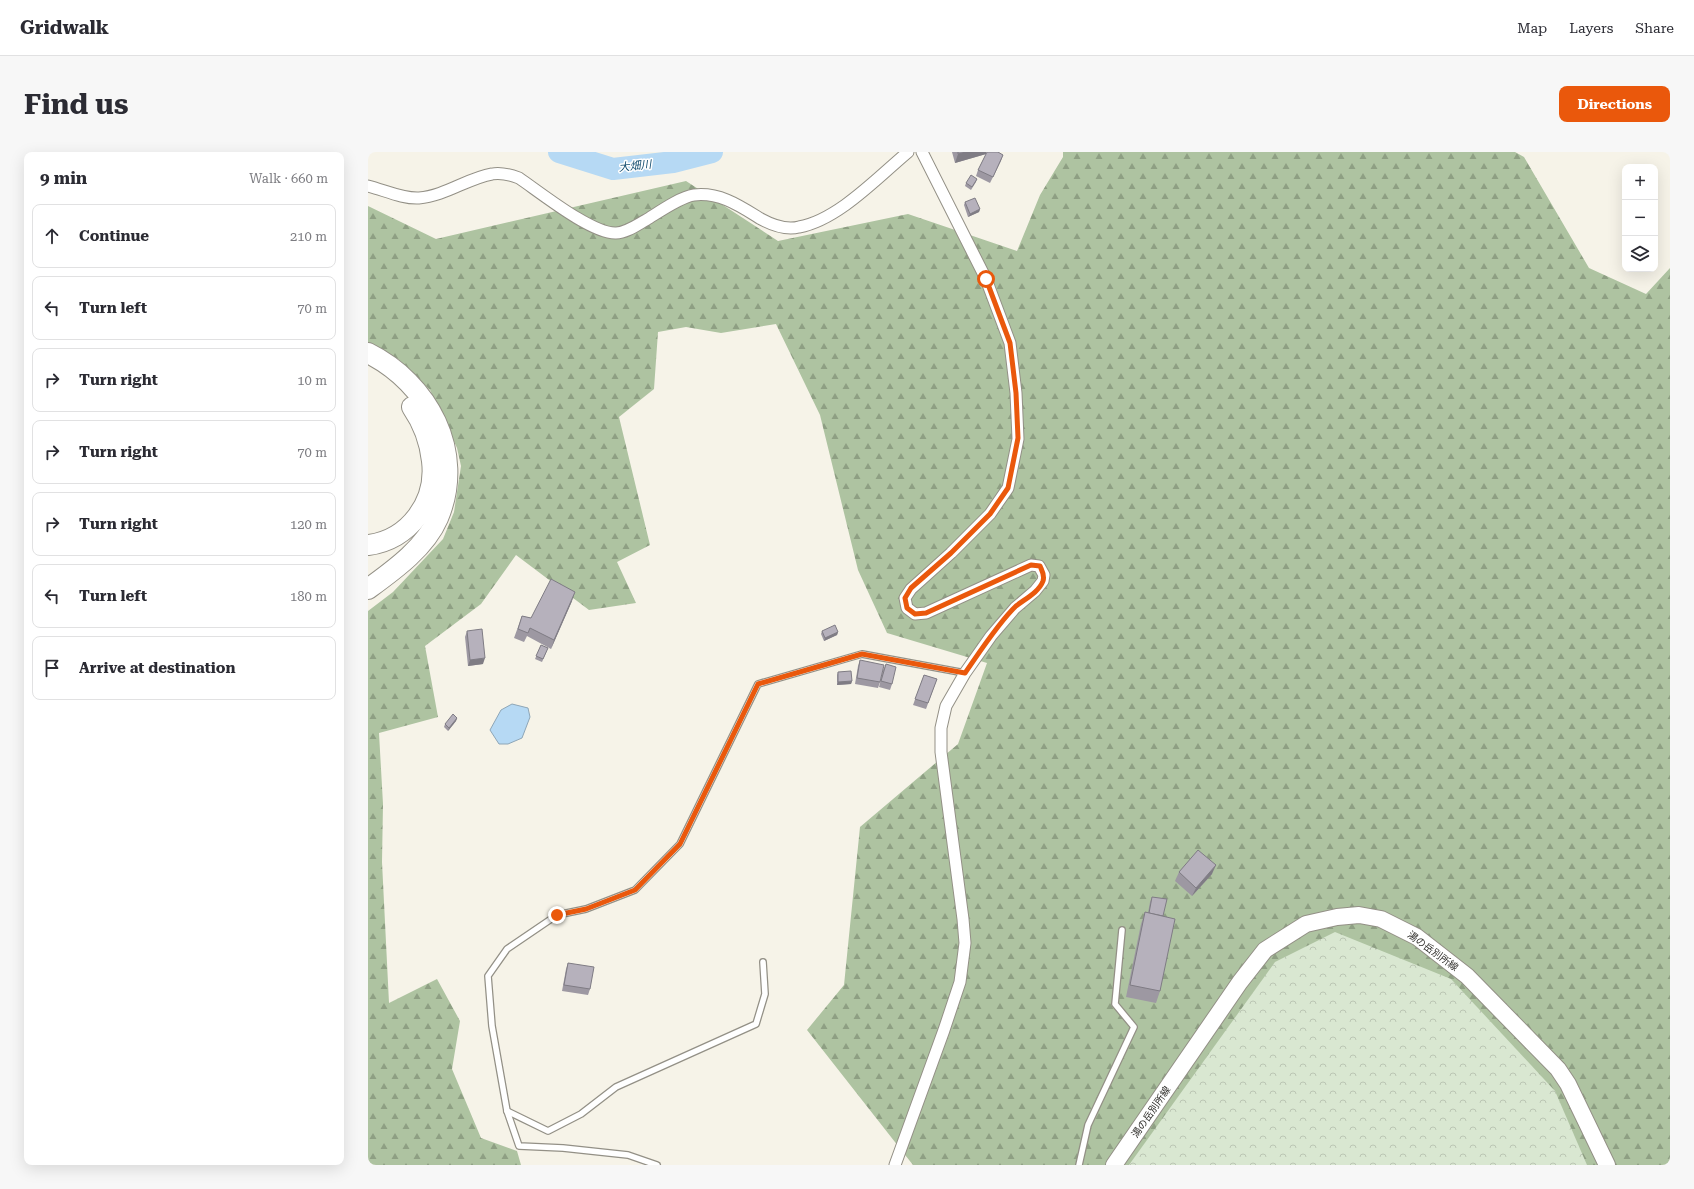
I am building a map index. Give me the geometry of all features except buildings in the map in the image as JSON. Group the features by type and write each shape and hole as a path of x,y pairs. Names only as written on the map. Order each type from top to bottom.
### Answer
{"highway":[{"path":"368,353 382,360 399,373 413,386 425,401 441,433 445,451 446,469 446,486 442,503 438,518 429,534 399,565 368,589"},
{"path":"368,367 392,384 411,405 425,430 430,445 433,462 432,479 428,495 423,508 415,519 406,530 395,537 368,545"}],"main road":[{"name":"湯の岳別所線","path":"1114,1165 1236,989 1266,950 1306,924 1337,917 1358,915 1381,919 1417,937 1467,976 1558,1069 1580,1107 1606,1165"}],"street":[{"path":"368,186 418,198 434,195 493,173 509,174 520,178 590,227 606,233 617,233 630,229 676,202 693,195 715,195 733,202 772,224 798,228 820,220 841,209 908,152"},
{"path":"895,1165 960,982 965,943 964,919 941,752 941,728 946,706 965,673 991,636 1015,608 1035,591 1043,581 1044,575 1040,566 1031,565 926,613 915,614 907,608 905,598 911,588 951,553 990,514 1008,488 1018,438 1016,393 1010,343 986,279 922,152"}],"lane":[{"path":"657,1165 628,1155 564,1148 519,1146 507,1111 492,1026 488,976 508,949 557,915 586,909 635,890 680,844 758,684 862,654 965,673"},
{"path":"1079,1165 1088,1125 1134,1027 1115,1004 1122,930"},
{"path":"507,1111 548,1131 581,1114 616,1088 756,1024 765,994 763,962"}],"green space":[{"path":"1063,152 1515,152 1524,157 1589,268 1646,294 1670,268 1670,1165 913,1165 807,1030 844,985 860,827 958,744 987,663 887,633 858,570 820,415 776,324 721,333 686,327 658,332 654,389 619,417 650,545 617,562 636,603 589,610 516,555 481,604 425,646 438,717 379,733 383,804 382,862 389,1003 437,979 460,1021 452,1069 481,1138 517,1151 521,1165 368,1165 368,611 393,592 443,539 454,512 461,466 457,448 430,390 398,359 368,346 368,206 436,239 686,181 778,241 908,214 1017,251 1040,195 1063,157"},
{"path":"1335,932 1451,979 1555,1091 1587,1165 1129,1165 1275,962"}],"water":[{"path":"512,704 528,708 530,717 522,738 508,744 499,744 490,730 501,710"}],"waterway":[{"name":"大畑川","path":"559,152 613,169 673,162 712,152"}],"route":[{"path":"557,915 586,909 635,890 680,844 758,684 862,654 965,673 991,636 1015,608 1035,591 1043,581 1044,575 1040,566 1031,565 926,613 915,614 907,608 905,598 911,588 951,553 990,514 1008,488 1018,438 1016,393 1010,343 986,279"}]}
